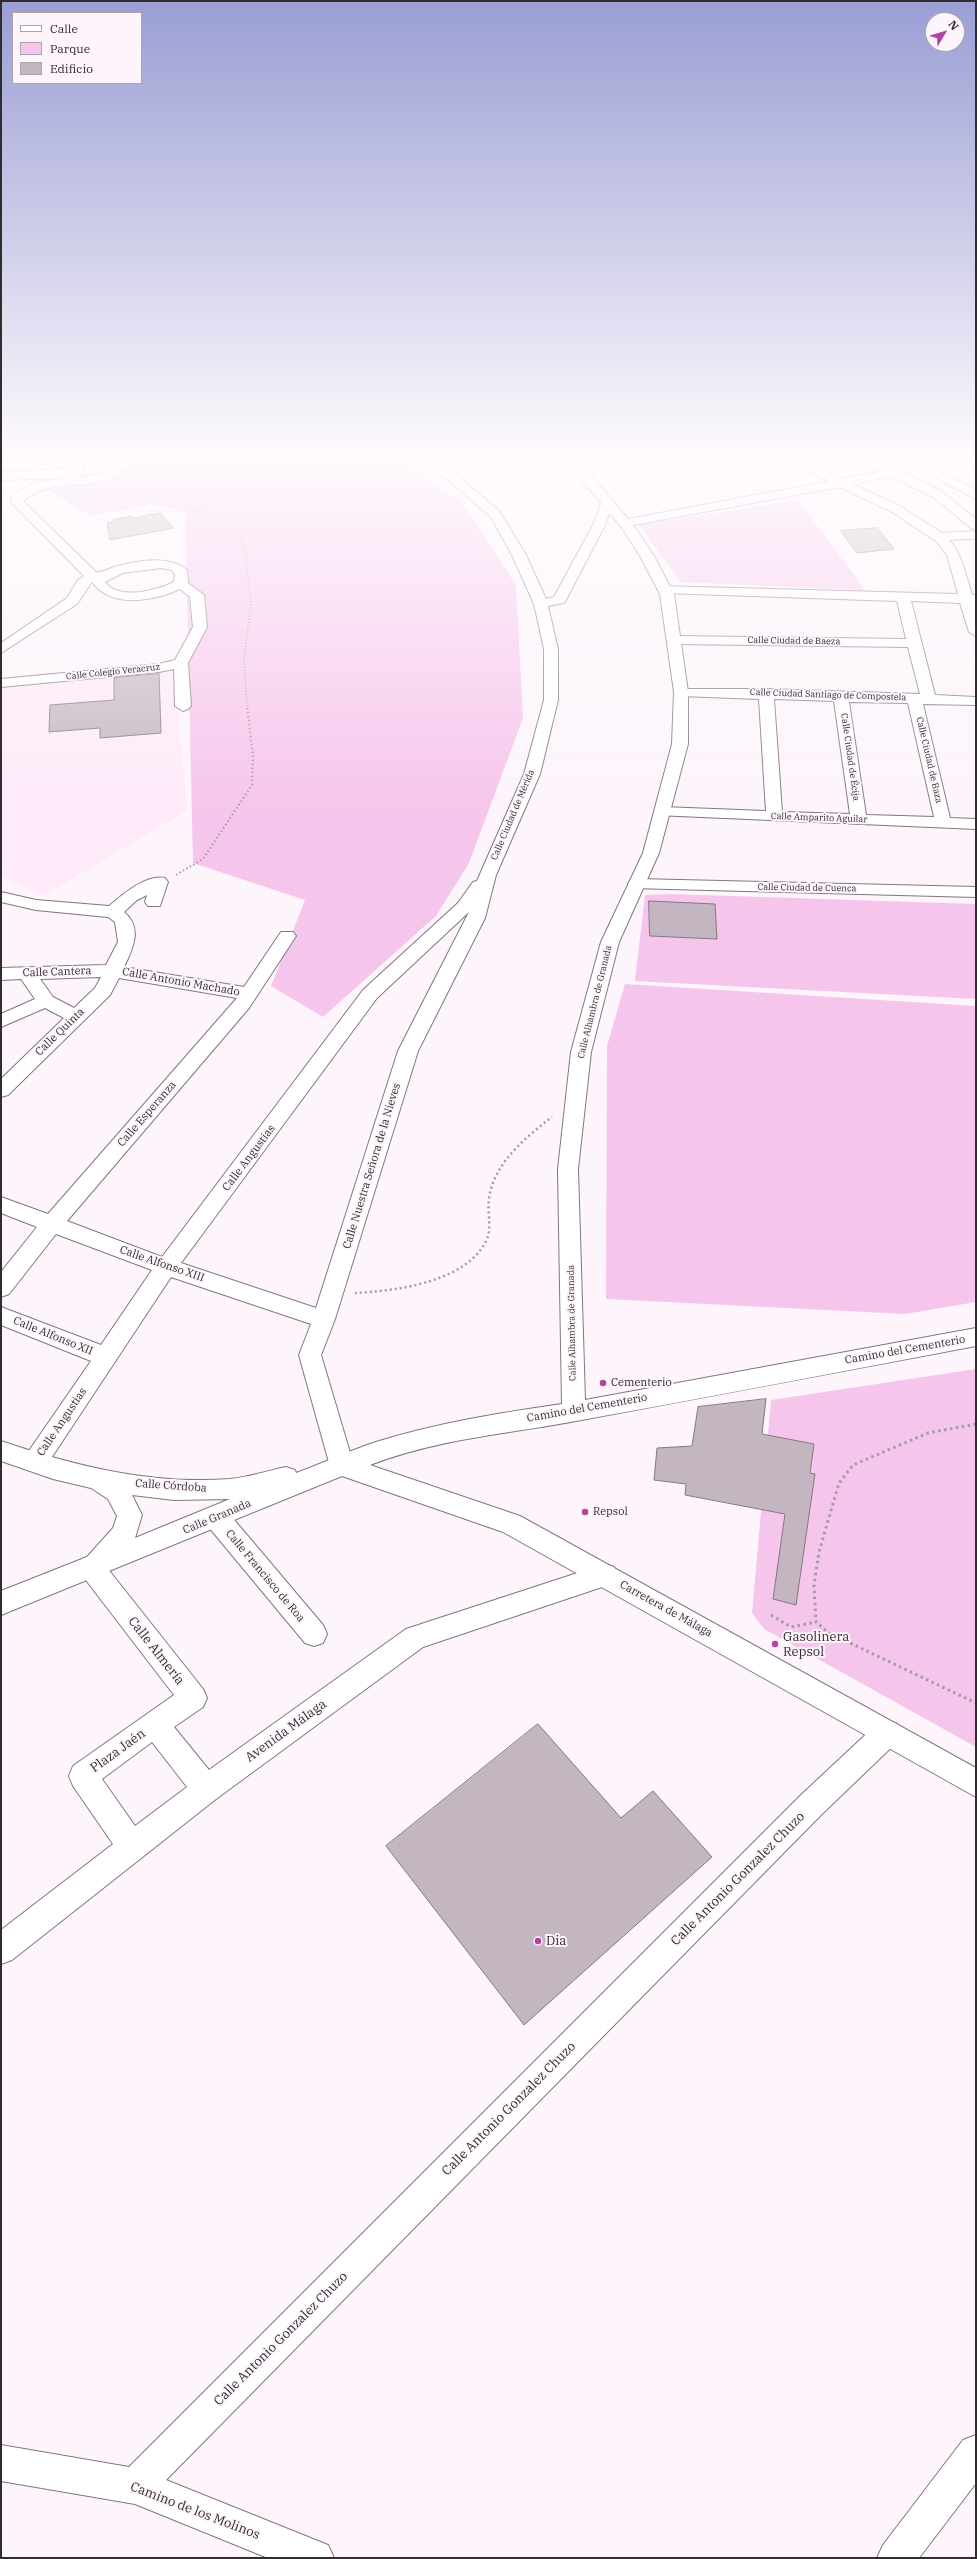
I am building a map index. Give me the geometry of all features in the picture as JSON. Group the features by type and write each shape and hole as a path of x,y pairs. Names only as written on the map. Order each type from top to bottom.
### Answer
{"street":[{"path":"92,572 97,577 100,586 112,594 121,596 165,591 181,584"},
{"path":"1,649 72,601 83,583 111,572"},
{"path":"181,572 181,584"},
{"name":"Calle Ciudad de Mérida","path":"487,875 532,774 551,700 552,649 541,604 527,572"},
{"path":"541,604 559,600 574,572"},
{"name":"Calle Alhambra de Granada","path":"574,1412 568,1168 581,1052 610,942 651,853 680,744 681,692 674,640 667,594 655,572"},
{"path":"960,572 971,599 976,632"},
{"path":"181,584 197,595 200,627 181,663 183,706"},
{"path":"664,589 971,599"},
{"name":"Calle Ciudad de Baza","path":"903,597 914,643 921,698 944,823"},
{"name":"Calle Ciudad de Baeza","path":"674,640 914,643"},
{"name":"Calle Colegio Veracruz","path":"1,683 159,668 181,663"},
{"name":"Calle Ciudad Santiago de Compostela","path":"681,692 841,695 976,701"},
{"path":"766,693 774,816"},
{"name":"Calle Ciudad de Écija","path":"841,695 859,820"},
{"name":"Calle Amparito Aguilar","path":"662,812 976,824"},
{"name":"Calle Angustias","path":"35,1462 166,1267 370,994 464,907 487,875"},
{"name":"Calle Nuestra Señora de la Nieves","path":"342,1466 310,1355 334,1289 408,1051 476,918 487,875"},
{"path":"154,902 160,882"},
{"path":"113,912 130,896 160,882"},
{"name":"Calle Ciudad de Cuenca","path":"637,884 976,892"},
{"path":"1,897 36,905 113,912 124,920 127,942 113,971"},
{"name":"Calle Esperanza","path":"1,1288 51,1225 249,994 287,936"},
{"name":"Calle Cantera","path":"1,974 113,971"},
{"name":"Calle Antonio Machado","path":"113,971 249,994"},
{"name":"Calle Quinta","path":"1,1090 103,991 113,971"},
{"path":"26,973 46,1001 76,1017"},
{"path":"1,1021 46,1001"},
{"name":"Calle Alfonso XIII","path":"1,1204 51,1225 166,1267 324,1319"},
{"name":"Calle Alfonso XII","path":"1,1316 106,1357"},
{"name":"Camino del Cementerio","path":"342,1466 377,1452 426,1438 475,1427 574,1412 976,1337"},
{"name":"Calle Córdoba","path":"1,1451 35,1462 114,1482 207,1490 231,1489 342,1466"},
{"name":"Calle Granada","path":"1,1603 342,1466"},
{"name":"Carretera de Málaga","path":"342,1466 511,1524 976,1783"},
{"name":"Calle Granada","path":"91,1567 124,1534 130,1515 117,1492 93,1477"},
{"name":"Calle Francisco de Roa","path":"216,1517 314,1634"},
{"name":"Calle Almería","path":"91,1567 193,1698 155,1724"},
{"name":"Avenida Málaga","path":"1,1949 206,1789 415,1638 605,1575"},
{"name":"Plaza Jaén","path":"132,1847 83,1776 155,1724 206,1789"},
{"name":"Calle Antonio Gonzalez Chuzo","path":"134,2486 794,1822 886,1733"},
{"path":"896,2558 976,2453"},
{"name":"Camino de los Molinos","path":"1,2463 134,2486 314,2558"}],"path":[{"path":"160,882 203,859 252,785 253,757 245,690 244,659 247,621 251,603 248,572"},
{"path":"334,1289 352,1293 364,1293 407,1286 453,1272 468,1262 486,1239 489,1196 499,1170 541,1125 576,1102"},
{"path":"976,1424 928,1433 853,1465 839,1483 819,1552 814,1585 816,1622 829,1633 976,1703"},
{"path":"771,1615 791,1626 816,1622"}],"shaded area":[{"path":"173,671 188,810 43,896 1,877 1,688"}],"green space":[{"path":"186,572 508,572 516,585 523,718 469,863 436,916 323,1017 271,986 305,900 193,863"},
{"path":"674,572 852,572 865,590 681,582"},
{"path":"671,894 976,904 976,999 635,981 645,895"},
{"path":"625,984 976,1006 976,1302 905,1314 606,1299 607,1046"},
{"path":"976,1369 976,1747 764,1629 752,1613 771,1400"}],"building":[{"path":"159,674 161,733 100,738 100,728 49,732 50,705 114,700 114,678"},
{"path":"649,901 715,904 717,939 650,936"},
{"path":"766,1399 762,1434 814,1444 810,1473 815,1474 796,1605 773,1599 785,1514 685,1495 686,1484 654,1480 657,1448 692,1446 698,1407"},
{"name":"Dia","path":"538,1724 621,1818 653,1791 712,1857 524,2025 386,1846"}],"place":[{"name":"Cementerio","path":"603,1383"},
{"name":"Repsol","path":"585,1512"},
{"name":"Gasolinera Repsol","path":"775,1644"},
{"name":"Dia","path":"538,1941"}]}
